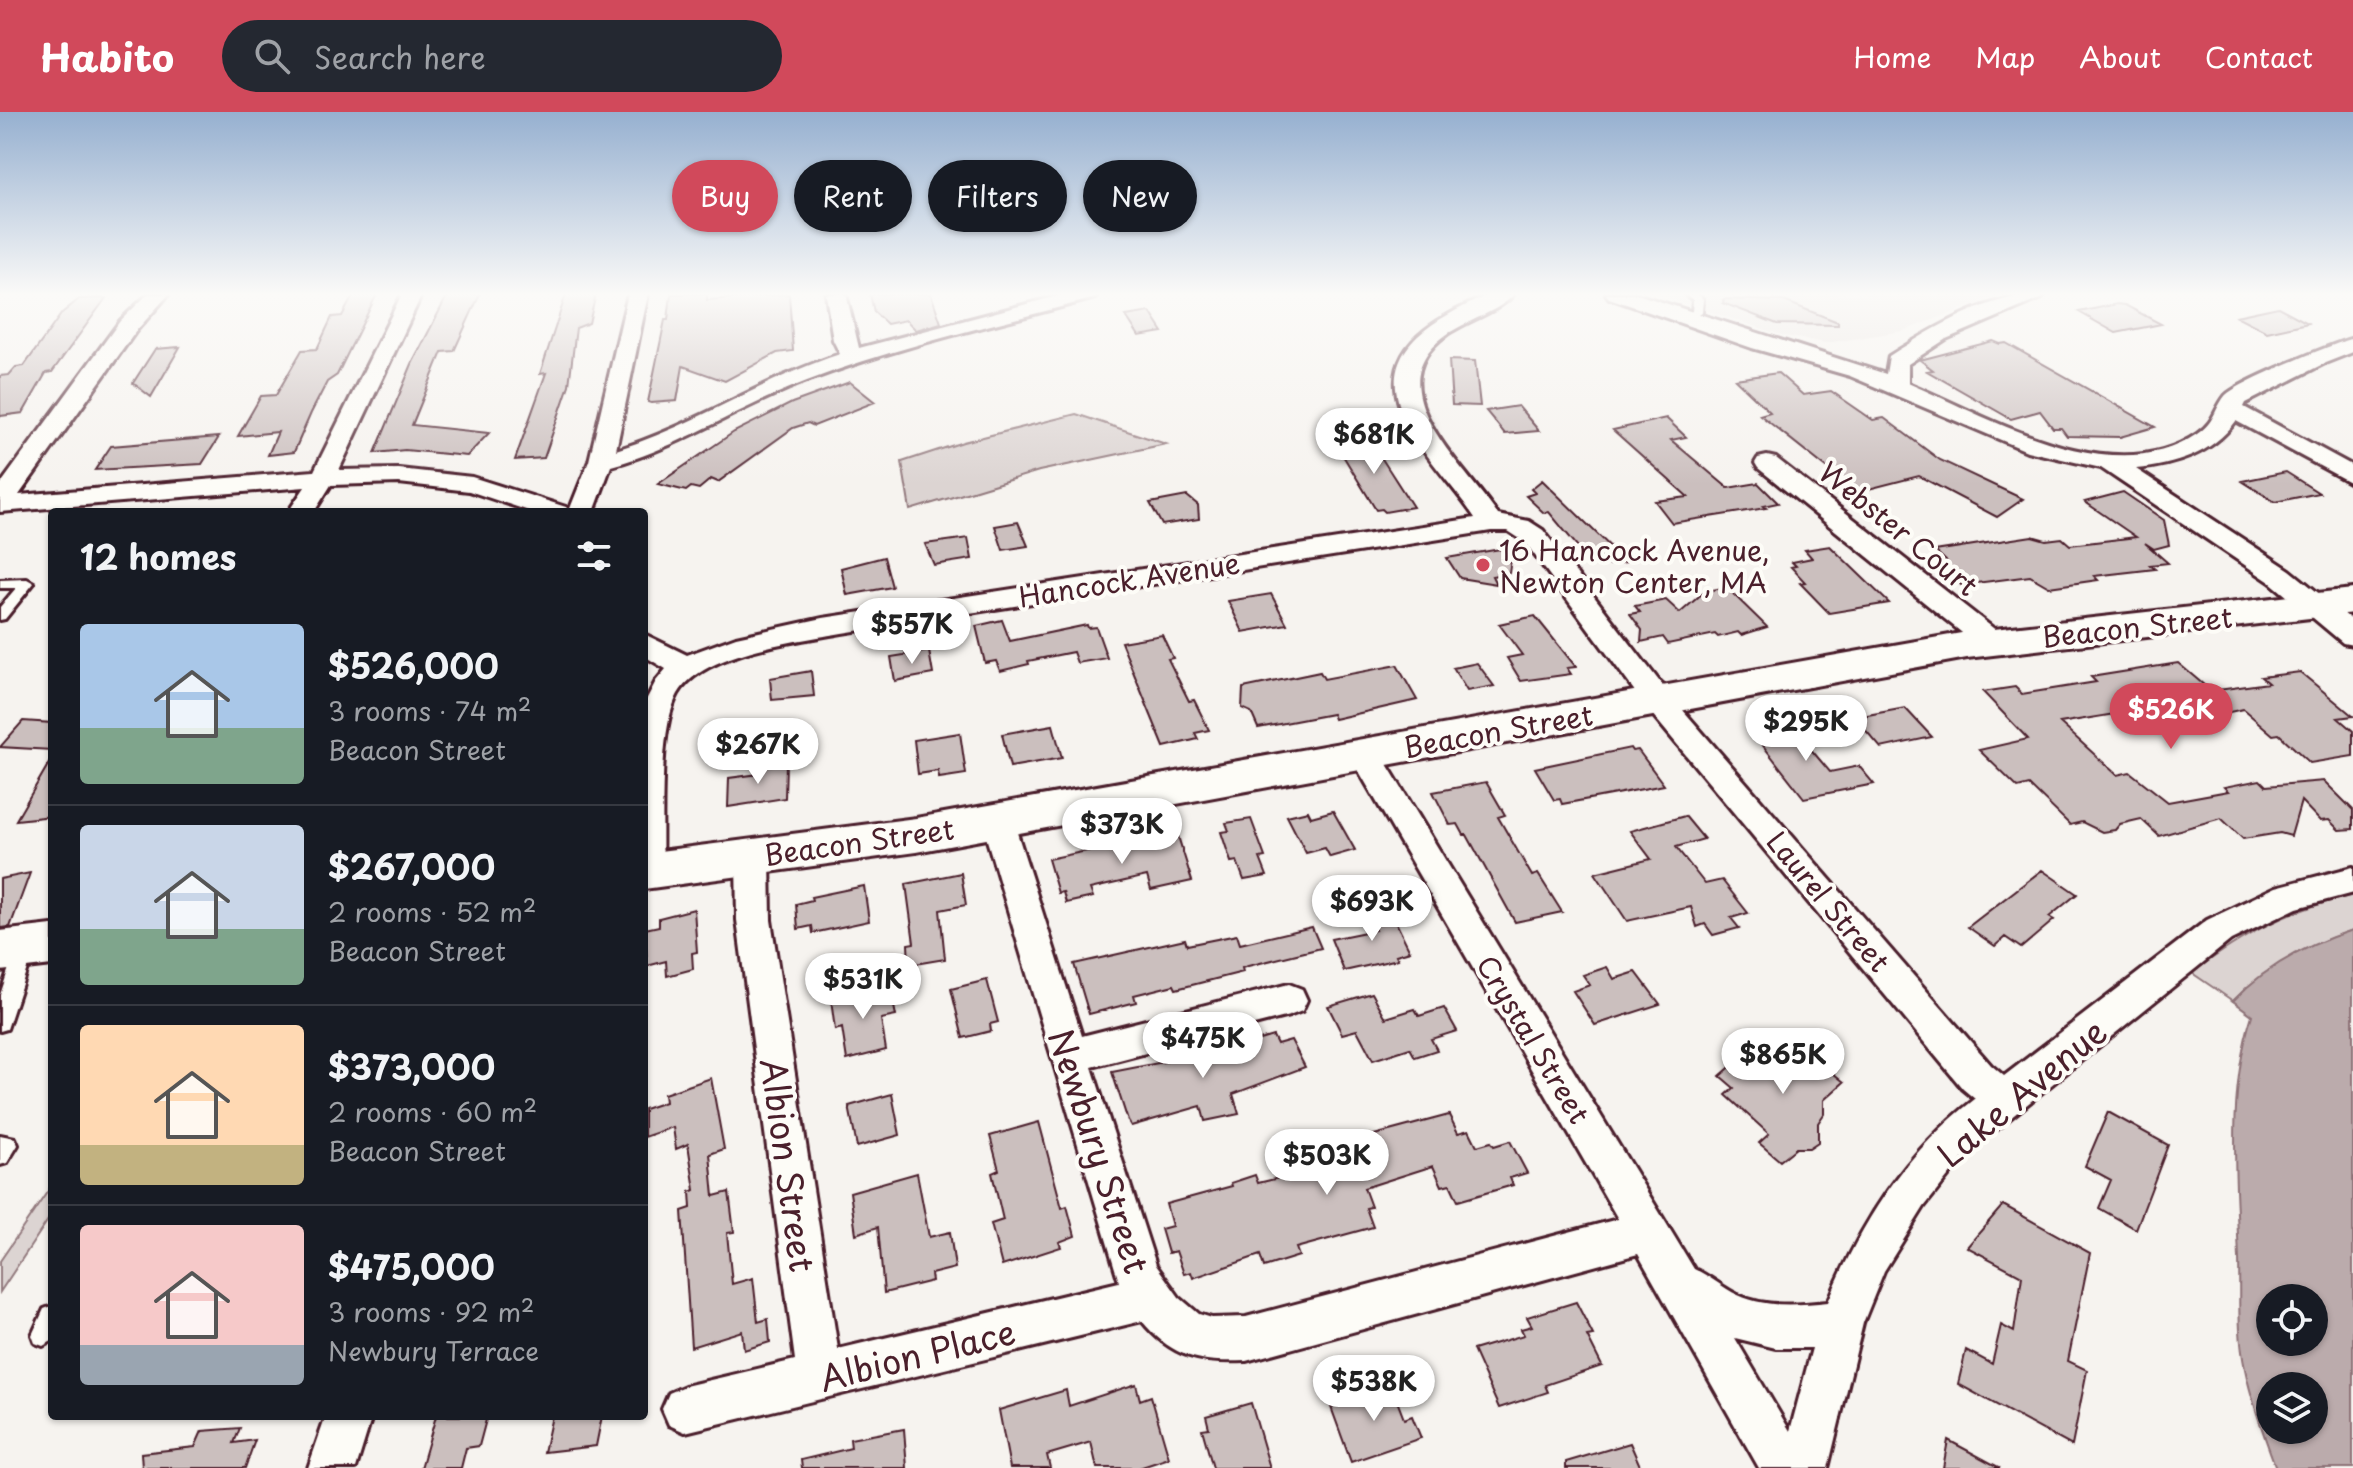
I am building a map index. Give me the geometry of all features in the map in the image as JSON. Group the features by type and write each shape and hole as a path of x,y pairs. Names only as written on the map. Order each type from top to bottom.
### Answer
{"main road":[{"name":"Beacon Street","path":"648,871 997,820 1992,642 2335,603"}],"street":[{"path":"0,503 105,357"},
{"path":"304,508 323,478 381,357"},
{"path":"583,508 601,461 624,357"},
{"path":"601,461 657,446 733,405 849,357"},
{"path":"1413,357 1408,380 1410,404 1420,427 1491,523"},
{"path":"1810,357 1897,386 2037,447 2110,463 2163,457 2189,450 2206,439 2233,410 2235,399 2256,386 2324,357"},
{"path":"1897,386 1897,361 1903,357"},
{"path":"2233,410 2350,473"},
{"name":"Webster Court","path":"1767,463 1992,642"},
{"path":"2110,463 2280,576 2335,603 2353,636"},
{"path":"0,503 323,478 438,478 472,484 545,508"},
{"name":"Hancock Avenue","path":"648,818 658,704 668,685 688,669 737,646 813,629 1491,523 1509,523 1531,532 1658,701"},
{"path":"648,645 688,669"},
{"name":"Laurel Street","path":"1658,701 1977,1077 2003,1099"},
{"name":"Crystal Street","path":"1365,754 1679,1283 1785,1468"},
{"name":"Newbury Street","path":"997,820 1134,1268 1149,1297 1174,1323 1208,1340 1246,1339 1648,1231"},
{"name":"Albion Street","path":"753,857 754,920 820,1377"},
{"name":"Lake Avenue","path":"1804,1468 1841,1323 1868,1258 1909,1193 1954,1139 2219,930 2255,910 2296,894 2353,880"},
{"path":"1069,1056 1289,1000"},
{"name":"Crystal Street","path":"1679,1283 1718,1311 1759,1326 1797,1328 1841,1323"},
{"name":"Albion Place","path":"685,1409 1149,1297"},
{"path":"332,1468 348,1420"}],"lane":[{"path":"0,584 27,583 0,616"},
{"path":"0,1023 25,948"},
{"path":"0,1144 8,1145 0,1156"}],"shaded area":[{"path":"1076,414 1166,444 1039,471 910,510 902,462 963,442"},
{"path":"2353,895 2353,930 2289,958 2260,977 2233,1001 2192,973 2230,946 2268,925 2308,908"},
{"path":"2353,930 2353,1468 2276,1468 2267,1444 2328,1444 2328,1372 2256,1372 2256,1410 2241,1342 2236,1105 2244,1045 2252,1015 2233,1001 2259,977 2304,949"},
{"path":"48,1191 48,1220 0,1292 0,1261"}],"building":[{"path":"30,357 63,357 52,372 46,373 23,413 0,416 0,376 9,375 16,367 24,366"},
{"path":"150,357 174,357 151,397 133,383"},
{"path":"298,357 346,357 337,375 327,382 294,452 268,455 278,432 238,436 261,396 276,395"},
{"path":"415,357 440,357 412,425 489,433 467,456 405,450 375,453"},
{"path":"545,357 572,357 569,385 544,458 515,460 546,373 540,374"},
{"path":"657,357 769,357 725,381 683,366 677,401 648,402"},
{"path":"1930,357 2031,357 2155,427 2120,437 2067,436 2061,428 2053,428 2040,411 2011,419 1927,371 1933,370 1920,360"},
{"path":"1449,360 1475,361 1480,406 1452,405"},
{"path":"1778,373 1803,395 1831,391 1873,420 1884,418 1940,460 2023,499 1997,517 1919,476 1857,492 1760,415 1770,412 1735,379"},
{"path":"850,382 875,402 814,426 808,423 793,428 718,482 711,479 699,489 691,487 686,491 658,484 734,432 792,403"},
{"path":"1518,406 1539,431 1505,434 1486,411"},
{"path":"1666,418 1686,437 1671,440 1728,488 1758,483 1778,503 1763,506 1766,508 1672,523 1655,501 1688,497 1613,430"},
{"path":"219,437 202,464 95,470 111,446"},
{"path":"1370,440 1413,507 1385,512 1376,510 1336,444"},
{"path":"2286,472 2319,493 2275,502 2242,481"},
{"path":"1542,480 1626,562 1592,564 1549,512 1544,513 1526,496 1535,493 1531,489"},
{"path":"2123,492 2164,520 2169,545 2154,549 2145,543 2168,563 2150,565 2155,569 2094,576 2098,580 2049,587 2030,576 1961,585 1939,564 1947,562 1935,551 2032,536 2046,540 2062,538 2070,545 2136,537 2085,502"},
{"path":"1187,496 1198,505 1199,519 1162,525 1150,503"},
{"path":"1018,522 1028,546 1003,550 995,526"},
{"path":"968,538 972,559 934,565 925,544"},
{"path":"1830,546 1889,603 1829,613 1800,583 1805,582 1791,567 1796,566 1792,562 1812,558 1805,550"},
{"name":"16 Hancock Avenue, Newton Center, MA","path":"1500,549 1511,559 1509,573 1492,576 1496,584 1460,578 1447,558"},
{"path":"884,557 892,587 847,595 841,568"},
{"path":"1726,587 1767,627 1741,635 1738,632 1718,637 1715,634 1668,644 1663,637 1641,642 1642,630 1630,614 1640,612 1635,606 1666,600 1680,613 1704,592"},
{"path":"1271,594 1287,624 1243,632 1228,601"},
{"path":"1535,616 1576,667 1567,668 1571,674 1521,681 1507,658 1522,655 1499,624"},
{"path":"1002,620 1010,641 1087,625 1088,628 1096,627 1107,658 1077,663 1073,652 1028,661 1029,664 1000,671 996,661 985,663 976,626"},
{"path":"1162,635 1173,658 1168,659 1189,701 1194,700 1209,730 1195,733 1198,739 1164,747 1121,642"},
{"path":"929,651 933,674 895,681 891,657"},
{"path":"1477,663 1494,686 1467,691 1453,668"},
{"path":"2178,663 2211,691 2268,683 2261,677 2300,672 2353,716 2338,718 2353,731 2353,756 2310,763 2279,734 2273,735 2243,709 2162,727 2153,719 2144,720 2133,711 2060,723 2117,775 2130,772 2168,802 2228,791 2224,787 2260,780 2266,786 2324,781 2353,810 2353,829 2339,830 2329,820 2320,821 2301,801 2291,836 2280,833 2243,839 2221,818 2159,836 2141,819 2102,832 2082,822 2070,825 2029,785 2018,788 1979,750 2028,739 1983,692 2015,687 2022,694 2096,682 2091,677"},
{"path":"1397,665 1417,700 1334,719 1332,714 1258,728 1251,712 1242,708 1243,688 1320,672 1324,679"},
{"path":"811,671 814,696 772,700 770,678"},
{"path":"1905,708 1932,737 1881,748 1857,717"},
{"path":"23,721 48,723 48,750 0,747"},
{"path":"1787,721 1830,772 1859,766 1874,784 1804,798 1750,729"},
{"path":"1053,725 1062,758 1010,767 1002,734"},
{"path":"960,733 966,774 939,778 938,771 918,774 914,740"},
{"path":"1630,748 1632,751 1638,750 1664,785 1562,804 1560,799 1554,800 1535,768"},
{"path":"786,763 785,798 728,807 729,778 759,774 759,767"},
{"path":"48,765 48,816 16,820"},
{"path":"1486,782 1505,815 1498,817 1532,876 1538,874 1562,912 1515,922 1467,835 1458,824 1450,825 1433,792"},
{"path":"1308,811 1311,817 1333,811 1355,850 1330,857 1325,848 1306,853 1287,816"},
{"path":"1685,816 1704,839 1676,847 1705,884 1722,880 1748,913 1731,918 1739,928 1713,935 1705,924 1697,927 1691,907 1627,921 1595,873 1651,859 1630,831"},
{"path":"1251,819 1265,857 1260,858 1267,876 1244,880 1237,861 1231,862 1221,832 1229,831 1226,823"},
{"path":"1165,830 1167,835 1177,833 1192,881 1151,890 1147,876 1090,889 1093,897 1066,903 1063,892 1058,893 1048,859 1135,841 1134,836"},
{"path":"2042,870 2077,894 2049,917 2054,920 2021,948 2005,937 1995,946 1968,927"},
{"path":"30,873 10,927 0,928 0,879"},
{"path":"961,873 966,905 940,910 945,959 909,965 908,944 914,943 906,884"},
{"path":"864,886 869,921 813,933 812,926 798,929 796,904 812,900 811,897"},
{"path":"1388,906 1410,951 1396,955 1398,959 1344,971 1331,939 1375,930 1366,911"},
{"path":"694,909 697,952 692,953 693,969 667,976 666,961 648,966 648,928 659,926 659,918"},
{"path":"1312,927 1321,948 1248,966 1242,968 1243,972 1176,989 1174,985 1134,995 1136,1002 1089,1014 1074,964 1185,939 1187,945 1237,935 1240,944"},
{"path":"1607,967 1614,979 1636,972 1660,1004 1595,1025 1573,991 1590,985 1583,975"},
{"path":"987,980 998,1022 990,1024 991,1031 963,1038 951,989"},
{"path":"890,986 896,1016 881,1019 886,1050 847,1060 842,1028 835,1030 831,1000"},
{"path":"1372,993 1386,1018 1415,1009 1419,1016 1444,1008 1457,1031 1431,1039 1437,1050 1415,1057 1410,1048 1373,1060 1357,1030 1342,1034 1328,1006"},
{"path":"1273,1036 1277,1044 1291,1040 1305,1067 1233,1094 1239,1114 1205,1121 1201,1106 1131,1126 1112,1072 1184,1058 1182,1051 1204,1047 1206,1053 1219,1052"},
{"path":"1791,1039 1844,1082 1824,1100 1824,1114 1818,1123 1818,1142 1809,1148 1796,1148 1780,1161 1759,1143 1769,1134 1726,1095 1734,1088 1720,1076 1752,1048 1767,1060"},
{"path":"711,1078 724,1149 710,1154 714,1196 729,1192 734,1232 727,1233 732,1284 753,1278 758,1322 768,1319 770,1342 744,1350 742,1331 691,1347 682,1211 691,1208 690,1192 695,1190 688,1144 676,1149 673,1127 648,1136 648,1108 665,1102 664,1094"},
{"path":"892,1094 900,1135 857,1147 849,1106"},
{"path":"2108,1112 2168,1145 2136,1229 2099,1208 2111,1180 2085,1166"},
{"path":"1449,1115 1458,1133 1469,1130 1477,1146 1491,1142 1494,1146 1510,1141 1527,1173 1510,1178 1513,1185 1458,1201 1450,1184 1442,1186 1433,1166 1364,1188 1371,1207 1366,1208 1373,1227 1296,1248 1299,1256 1264,1267 1260,1255 1193,1278 1191,1272 1184,1274 1176,1251 1168,1253 1161,1229 1172,1226 1166,1204 1232,1186 1231,1183 1255,1175 1258,1183 1367,1157 1365,1153 1370,1152 1363,1138"},
{"path":"1039,1122 1062,1208 1067,1206 1075,1236 1059,1242 1061,1247 1002,1266 991,1224 1003,1220 992,1173 999,1170 990,1136"},
{"path":"917,1173 929,1237 950,1232 955,1268 931,1274 932,1281 884,1293 878,1227 856,1234 850,1192"},
{"path":"2003,1205 2090,1253 2068,1361 2087,1370 2072,1446 1958,1384 1966,1350 1992,1364 2001,1325 2014,1332 2022,1276 1967,1247"},
{"path":"1576,1302 1593,1335 1587,1336 1602,1366 1545,1385 1548,1392 1499,1408 1473,1350 1524,1335 1521,1329 1532,1326 1527,1317"},
{"path":"1389,1380 1404,1419 1412,1416 1421,1438 1351,1462 1331,1407 1363,1396 1361,1389"},
{"path":"1136,1384 1140,1400 1151,1396 1169,1458 1139,1468 1097,1468 1091,1442 1047,1455 1050,1468 1010,1468 999,1410 1066,1390 1069,1406"},
{"path":"1251,1403 1270,1468 1213,1468 1202,1429 1209,1428 1206,1416"},
{"path":"435,1420 486,1420 479,1446 466,1448 461,1468 421,1468"},
{"path":"551,1420 601,1420 596,1446 544,1452"},
{"path":"240,1428 234,1443 255,1440 245,1468 142,1468 141,1453 195,1447 202,1431"},
{"path":"904,1429 907,1468 802,1468 801,1460 851,1448 850,1439"},
{"path":"1948,1440 2000,1468 1943,1468"},
{"path":"1630,1443 1641,1468 1566,1468 1566,1462"}],"place":[{"name":"16 Hancock Avenue, Newton Center, MA","path":"1483,565"}]}
